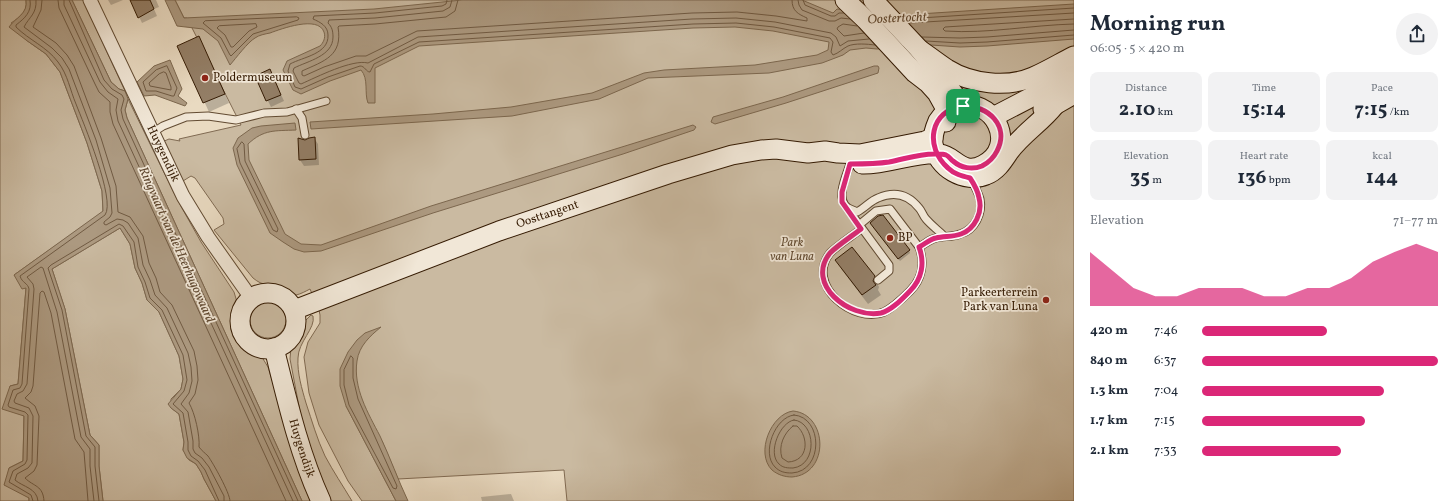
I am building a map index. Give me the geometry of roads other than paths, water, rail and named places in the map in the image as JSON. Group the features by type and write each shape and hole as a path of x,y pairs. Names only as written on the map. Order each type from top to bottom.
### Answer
{"main road":[{"path":"874,1 920,50 948,70 970,79 1001,83 1032,77 1074,56"},
{"path":"848,2 896,51 915,73 922,87 933,100 950,111 979,108 987,111 998,125 1001,134 1000,144 1004,150"},
{"path":"920,50 950,111"},
{"path":"993,117 1074,75"},
{"path":"950,111 936,126 941,162 956,174 970,178 986,175 994,171 1004,150 1032,117 1043,109 1055,105 1074,94"},
{"name":"Oosttangent","path":"808,153 825,151 860,154 925,141 939,149"},
{"name":"Oosttangent","path":"294,310 499,231 668,174 732,155 776,149 808,153 822,158 850,164 868,164 887,162 921,155 939,149"},
{"path":"939,149 960,166 969,168 983,165 994,155 1004,150"},
{"path":"264,293 272,293 285,299 294,310 296,322 293,334 282,345 274,348 266,349 258,347 245,336 241,329 241,312 245,304 251,298 264,293"},
{"name":"Huygendijk","path":"274,348 301,448 321,501"}],"street":[{"name":"Huygendijk","path":"90,0 183,196 208,237 251,298"}],"lane":[{"path":"152,133 163,126 186,118 208,116 236,120 264,113 287,112 326,101"},
{"path":"296,109 302,118 305,136"},
{"path":"850,164 842,192 842,202 889,265 889,271 878,280"},
{"path":"919,247 933,238 960,234 971,228 978,216 980,198 970,178"},
{"path":"847,208 857,212 864,209 876,198 895,193 902,195 910,199 920,209 925,218 944,236"},
{"path":"890,209 919,247 922,254 923,264 916,285 895,305 883,312 869,314 849,309 835,299 826,287 823,274 824,263 831,253 876,211 890,209"}],"water":[{"name":"Ringvaart van de Heerhugowaard","path":"26,0 72,0 111,82 119,89 125,91 128,99 125,110 127,118 302,501 216,501 196,464 187,458 183,450 184,442 179,414 168,404 181,389 183,379 179,356 159,312 147,300 142,283 135,268 130,244 120,228 52,269 65,309 90,435 99,445 99,466 103,501 29,501 29,498 4,485 9,468 23,461 24,416 2,409 10,386 18,384 26,288 22,289 14,275 103,211 102,191 87,143 60,72 46,54 9,27 25,9"},
{"name":"Oostertocht","path":"165,0 175,0 184,18 374,9 462,0 802,0 833,13 837,9 903,15 1074,4 1074,39 987,46 960,47 931,45 877,49 866,48 850,50 843,55 822,63 769,73 648,78 599,99 512,116 311,129 310,122 511,107 592,93 644,73 664,70 755,65 817,55 828,50 829,42 773,31 735,27 693,28 419,46 375,68 375,103 368,103 366,95 366,82 361,70 330,81 301,94 293,90 283,70 287,61 321,45 325,36 324,32 315,24 290,26 258,36 242,50 230,65 218,41 203,29 177,26"},
{"path":"170,60 182,89 178,96 187,103 185,106 155,95 144,96 137,82 154,66"},
{"path":"874,66 878,66 878,73 715,124 711,122 713,117 783,97"},
{"path":"295,123 296,130 282,130 265,133 254,139 248,144 249,160 285,234 301,244 321,245 431,206 693,125 696,127 694,130 623,154 433,213 321,251 304,252 294,249 270,233 237,165 233,148 238,138 252,128"},
{"path":"381,327 369,338 360,351 356,371 357,381 362,400 384,444 408,501 396,501 346,406 340,386 340,369 348,352 357,340 365,333"},
{"path":"793,411 805,415 813,422 818,432 820,444 818,456 813,466 804,473 787,477 772,470 767,463 765,445 772,427 778,419"}],"place":[{"name":"Poldermuseum","path":"205,78"},
{"name":"BP","path":"890,238"},
{"name":"Parkeerterrein Park van Luna","path":"1046,300"}],"park label":[{"name":"Park van Luna","path":"792,250"}]}
